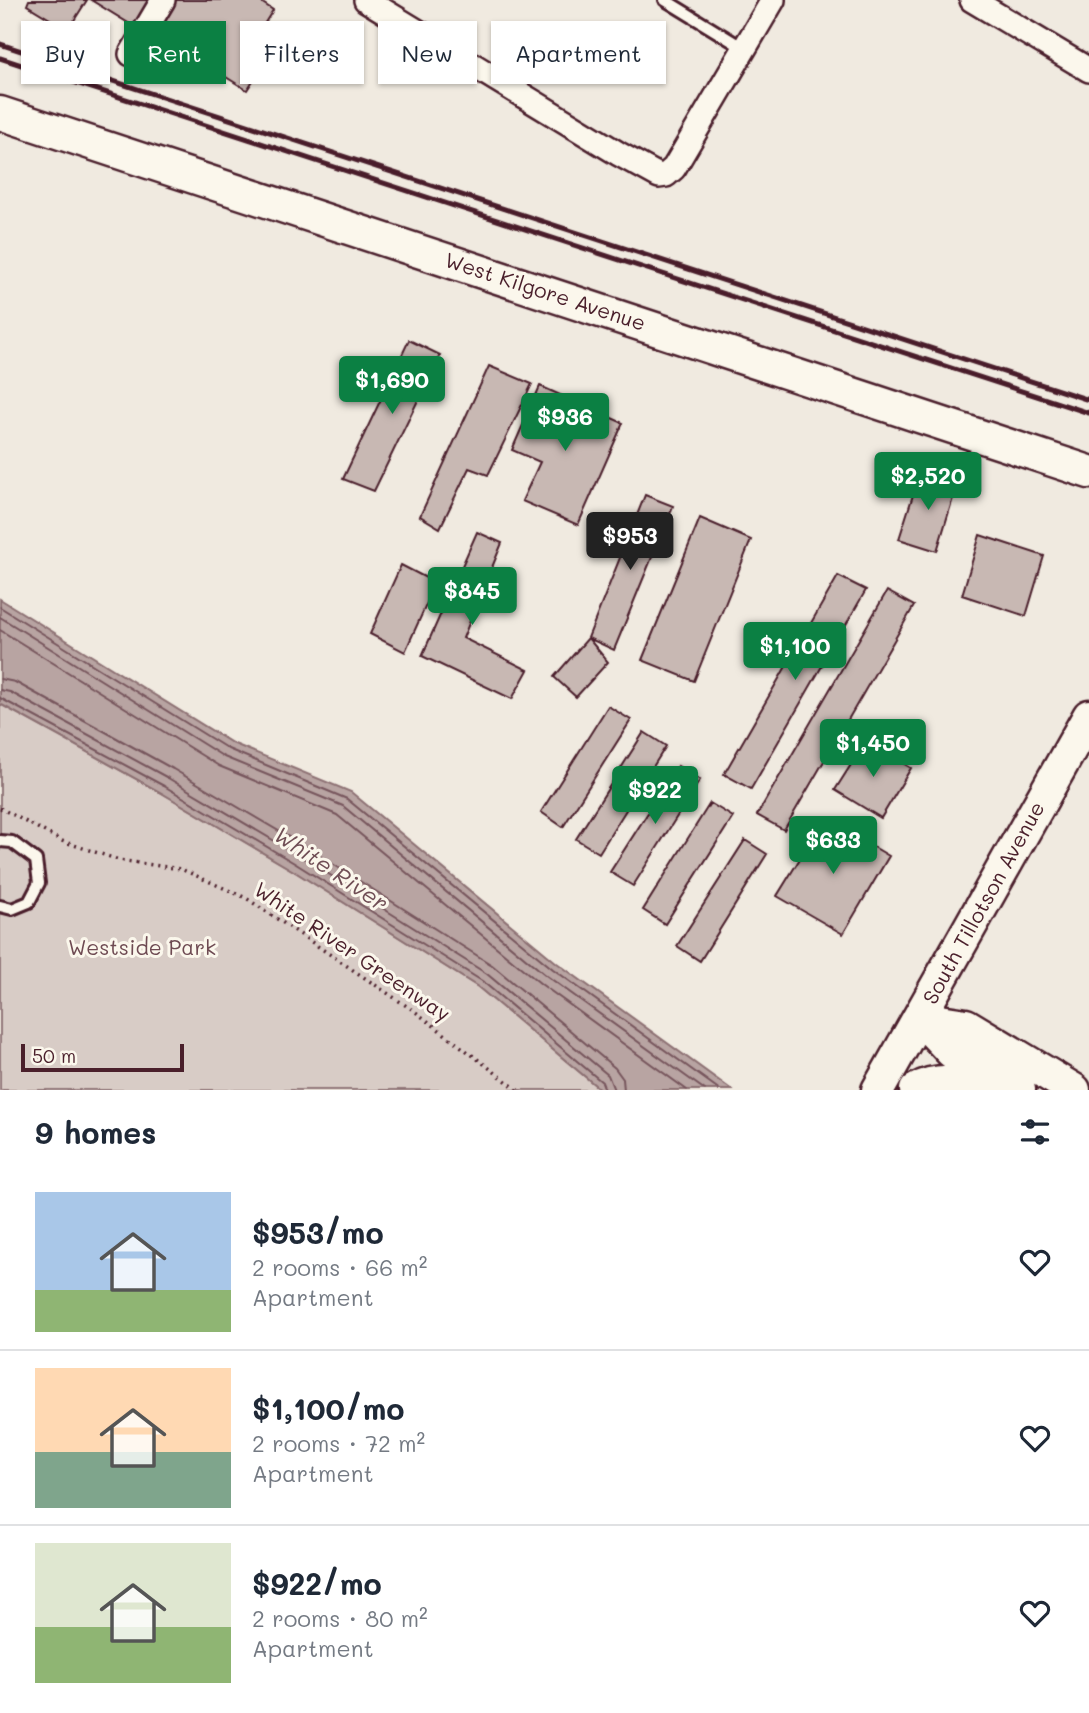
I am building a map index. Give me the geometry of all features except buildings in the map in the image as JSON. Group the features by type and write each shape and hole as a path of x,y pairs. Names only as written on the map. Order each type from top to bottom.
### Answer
{"main road":[{"name":"West Kilgore Avenue","path":"0,113 1089,472"},
{"name":"South Tillotson Avenue","path":"878,1090 1089,716"},
{"path":"920,1018 952,1052 1020,1090"},
{"path":"920,1018 966,1025 1074,1090"},
{"path":"916,1090 948,1080 994,1090"}],"street":[{"path":"151,21 163,0"},
{"path":"366,0 619,155 659,176 666,175 674,168 773,0"},
{"path":"972,0 1089,70"}],"lane":[{"path":"665,0 745,49"},
{"path":"0,841 12,842 36,860 39,883 29,902 12,909 0,906"}],"path":[{"name":"White River Greenway","path":"0,808 62,841 119,860 181,869 246,898 417,1013 518,1090"}],"green space":[{"name":"Westside Park","path":"0,704 160,792 292,870 478,987 601,1090 0,1090"}],"water":[{"name":"White River","path":"0,599 232,743 351,792 557,963 732,1090 601,1090 478,987 292,870 160,792 0,704"}],"railway":[{"path":"0,44 1089,400"},
{"path":"0,58 1089,413"}]}
